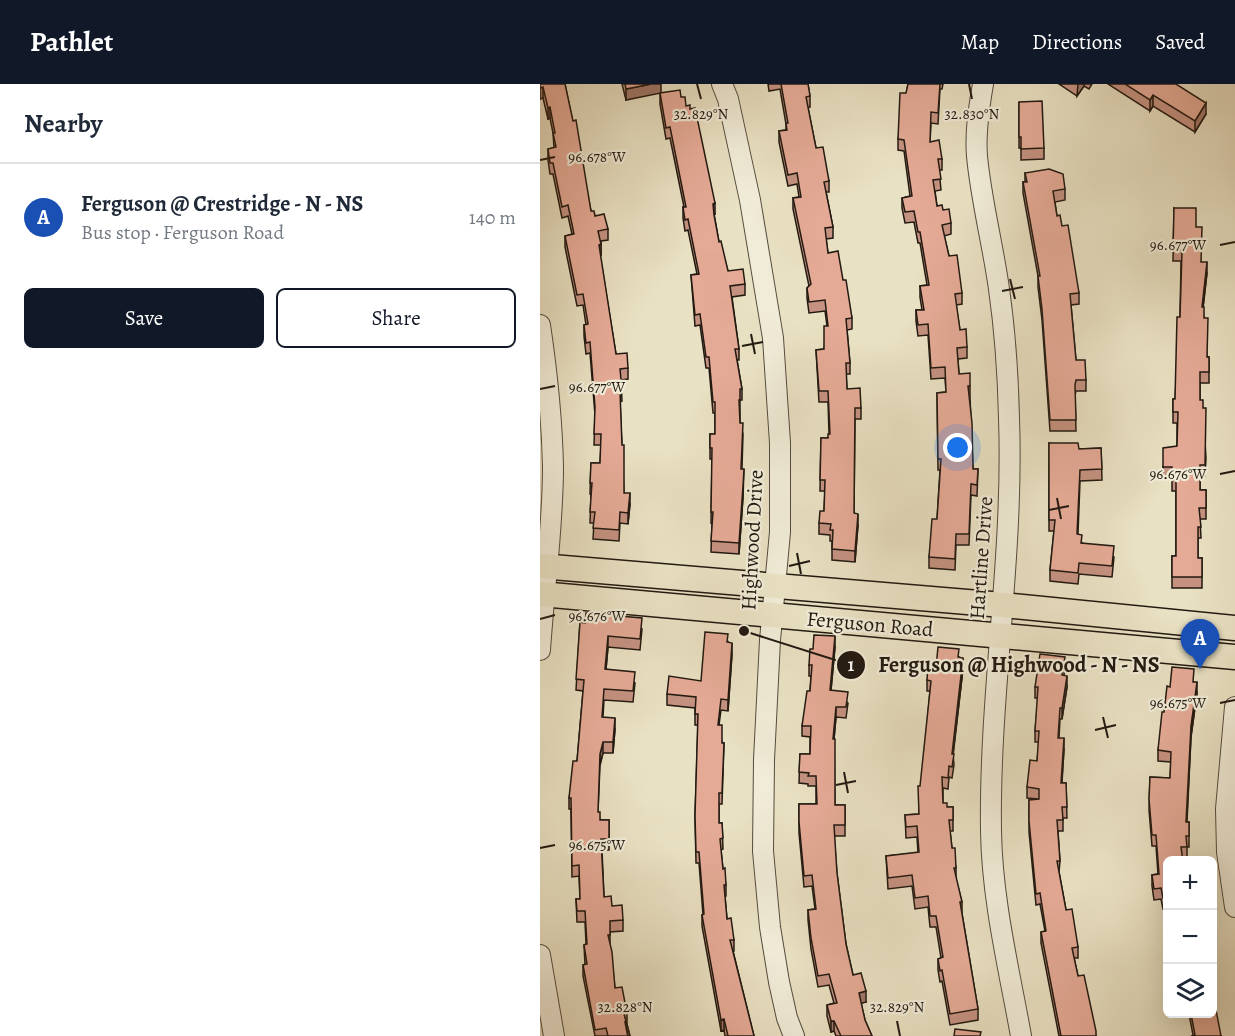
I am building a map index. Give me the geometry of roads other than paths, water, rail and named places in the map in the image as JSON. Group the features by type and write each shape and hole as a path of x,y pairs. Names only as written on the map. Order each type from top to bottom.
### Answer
{"main road":[{"name":"Ferguson Road","path":"543,566 1003,605 1235,628"},
{"name":"Ferguson Road","path":"542,594 1235,657"}],"street":[{"name":"Highwood Drive","path":"722,84 728,99 750,200 773,338 780,443 780,532 772,616 764,760 763,851 773,949 785,1009 794,1036"},
{"name":"Hartline Drive","path":"983,84 978,112 977,155 999,290 1011,464 991,770 991,835 997,896 1021,1036"},
{"path":"540,325 548,382 553,467 543,566 540,650"},
{"path":"1235,707 1226,809 1227,852 1235,907"},
{"path":"540,956 554,1036"}],"place":[{"name":"Ferguson @ Highwood - N - NS","path":"744,631"},
{"name":"Ferguson @ Crestridge - N - NS","path":"1200,669"}]}
